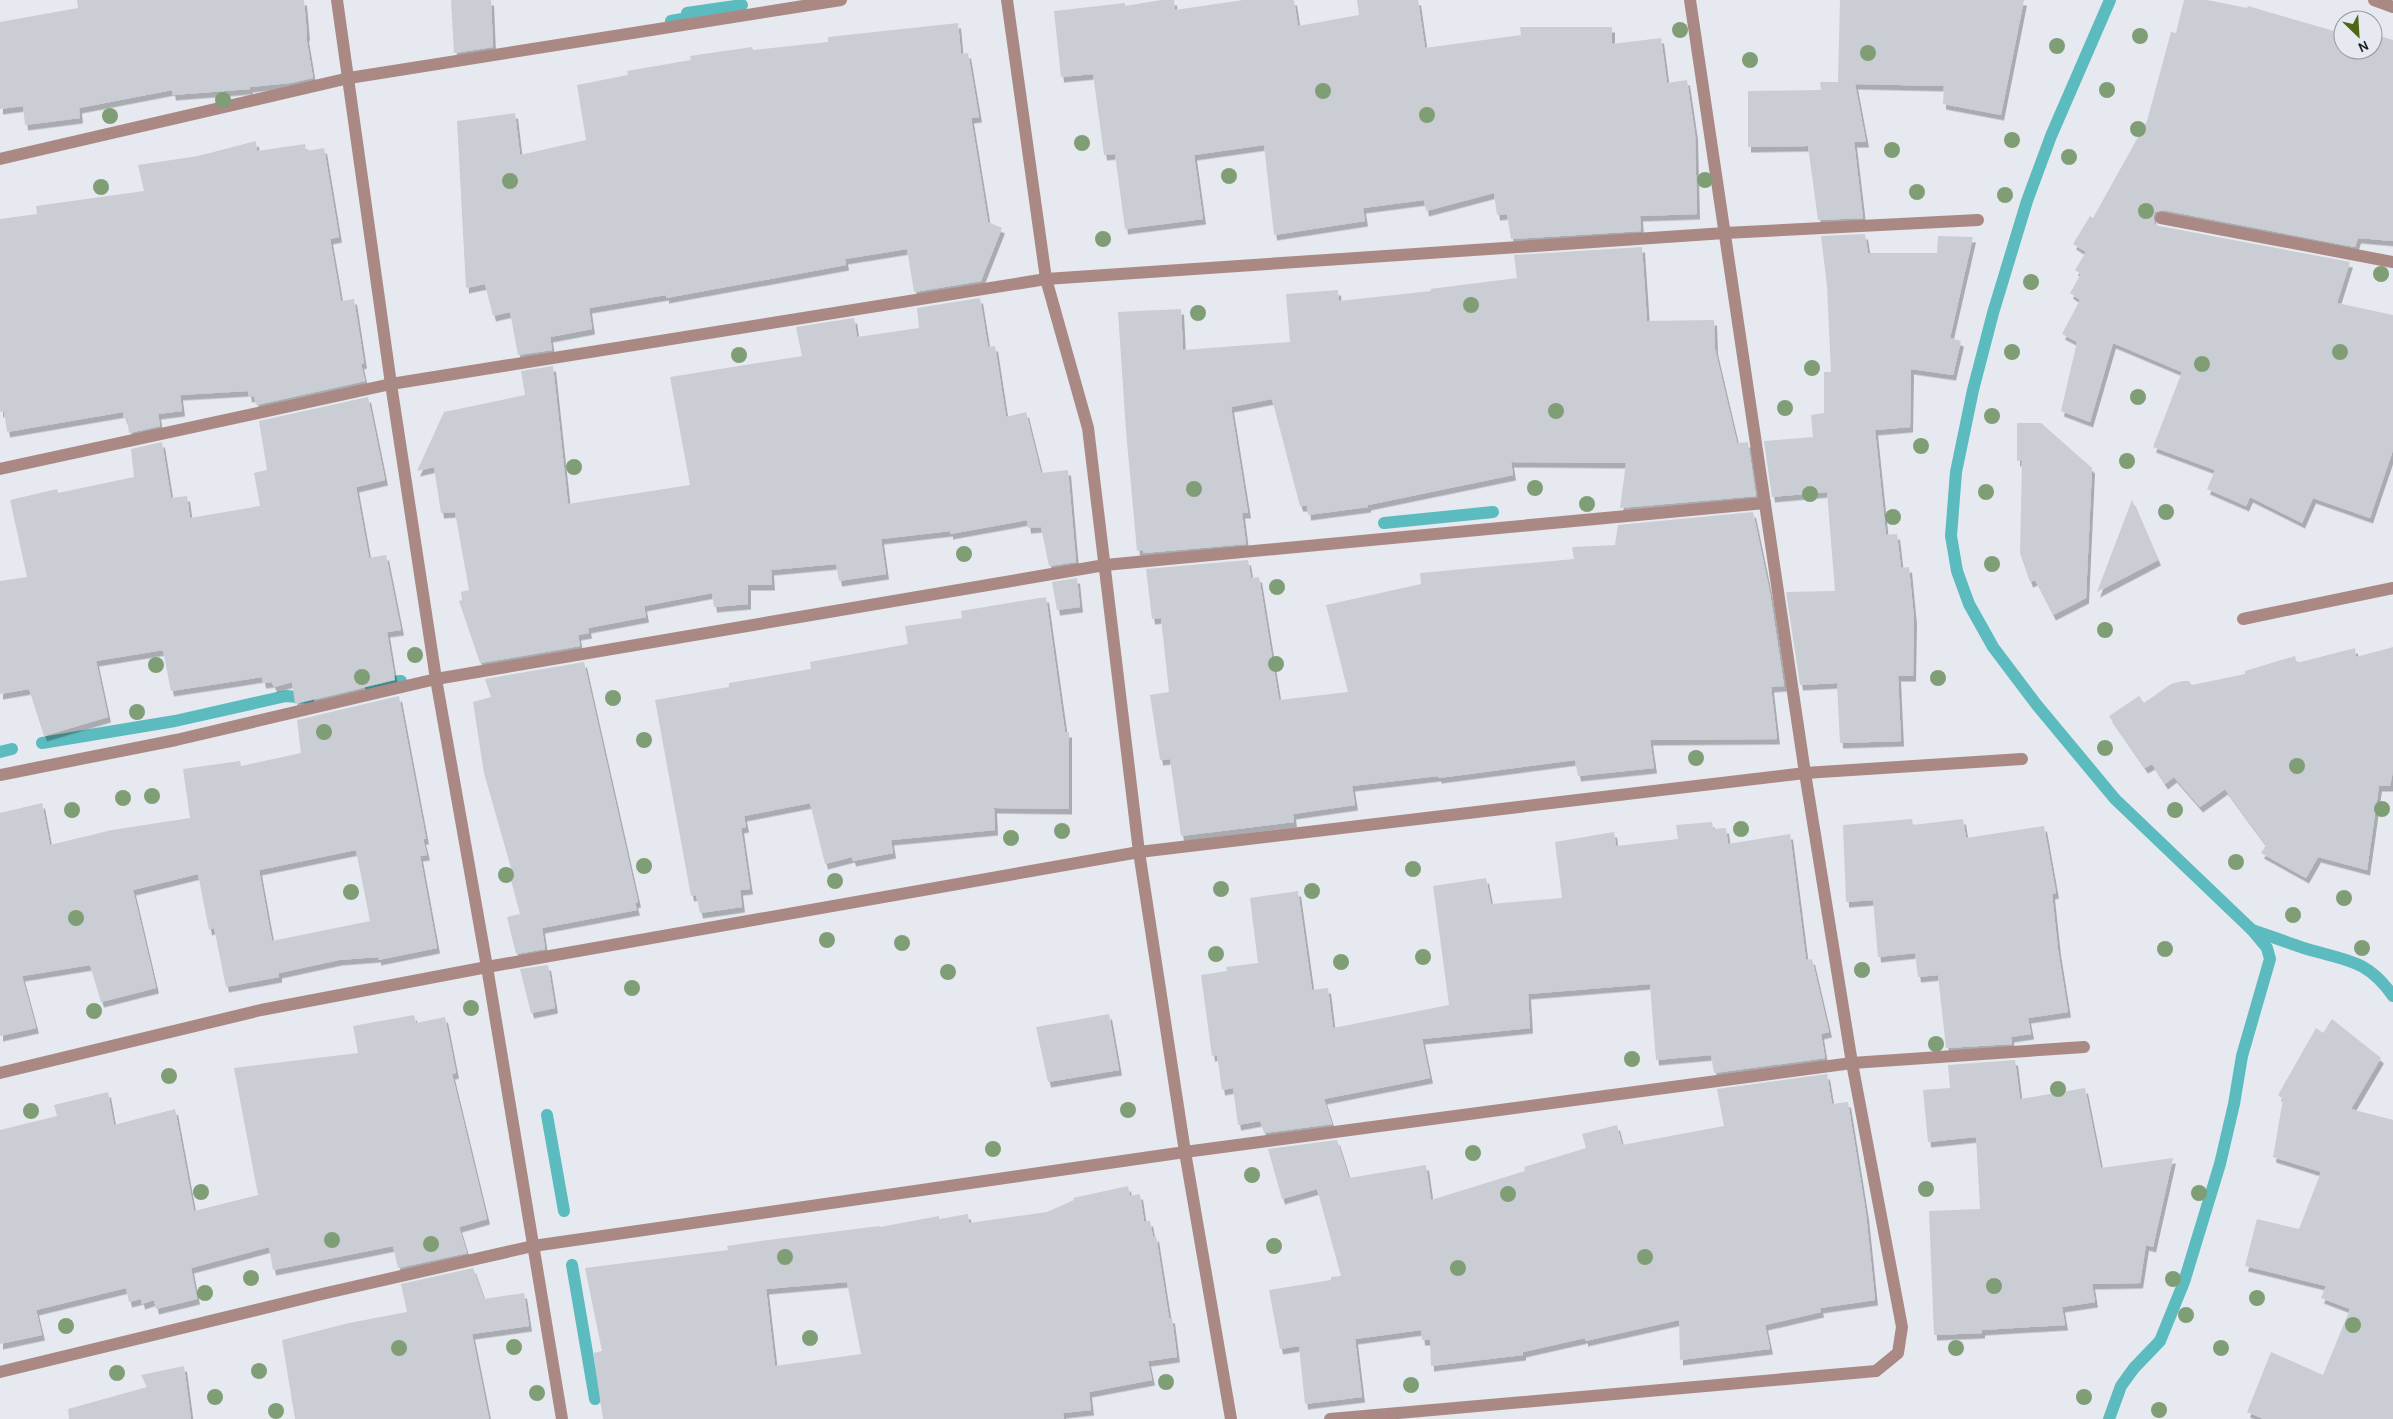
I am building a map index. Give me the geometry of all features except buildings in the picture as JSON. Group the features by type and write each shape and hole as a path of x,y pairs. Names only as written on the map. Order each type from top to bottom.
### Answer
{"street":[{"path":"337,0 390,384 436,679 487,967 562,1419"},
{"path":"0,158 349,78 841,0"},
{"path":"1007,0 1046,279 1088,428 1139,852 1185,1152 1232,1419"},
{"path":"1330,1419 1876,1371 1898,1353 1902,1327 1852,1063 1805,773 1690,0"},
{"path":"2374,0 2393,7"},
{"path":"2161,218 2393,262"},
{"path":"0,470 390,384 1046,279 1725,233 1978,220"},
{"path":"0,775 176,740 436,679 1105,564 1765,504"},
{"path":"2244,619 2393,588"},
{"path":"0,1073 261,1010 487,967 1139,852 1805,773 2022,759"},
{"path":"0,1372 322,1294 533,1246 1185,1152 1852,1063 2084,1047"}],"waterway":[{"path":"2109,1419 2121,1386 2134,1368 2160,1341 2184,1282 2220,1164 2234,1104 2242,1056 2270,959 2267,948 2252,930 2115,799 2036,704 1993,647 1969,604 1957,571 1951,536 1956,472 1973,390 1993,313 2027,201 2051,136 2110,0"},
{"path":"671,21 688,18 687,13 742,5"},
{"path":"1384,523 1493,512"},
{"path":"370,685 401,681"},
{"path":"42,743 175,721 286,696 309,698"},
{"path":"0,752 12,749"},
{"path":"2252,930 2355,963 2374,975 2393,996"},
{"path":"547,1115 564,1211"},
{"path":"572,1265 595,1399"}]}
